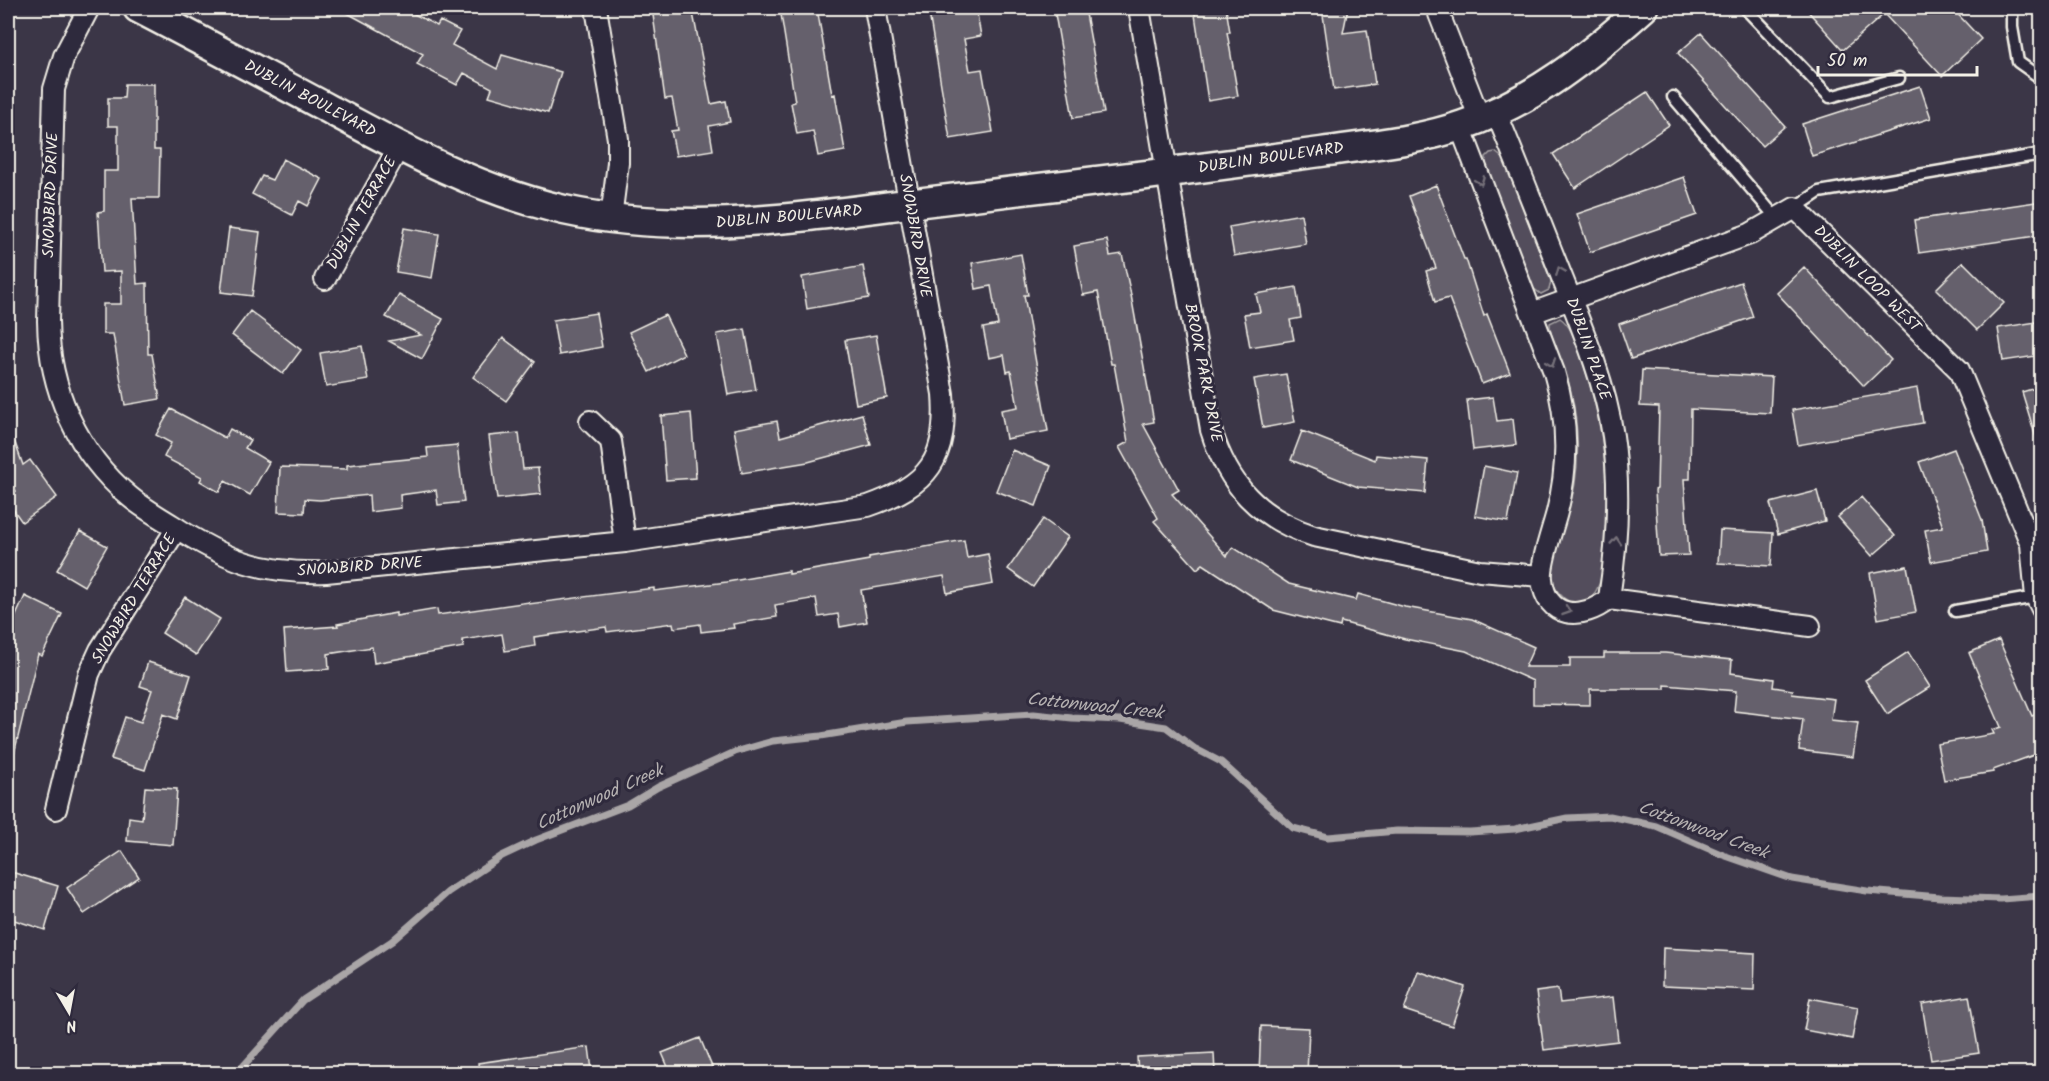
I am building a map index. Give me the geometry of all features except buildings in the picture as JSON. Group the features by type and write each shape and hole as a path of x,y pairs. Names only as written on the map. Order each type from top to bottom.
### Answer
{"main road":[{"name":"DUBLIN BOULEVARD","path":"138,8 399,147 463,177 509,195 568,211 610,218 689,224 739,223 910,204 1374,144 1479,119 1534,92 1580,63 1642,8"}],"street":[{"name":"SNOWBIRD DRIVE","path":"89,8 63,56 54,89 48,321 56,385 66,412 90,456 132,499 213,550 265,569 295,573 326,572 625,542 868,506 894,497 939,468 945,418 944,394 875,8"},
{"path":"596,8 618,139 618,162 610,218"},
{"name":"BROOK PARK DRIVE","path":"1139,8 1211,430 1218,451 1236,485 1254,504 1271,517 1291,529 1314,536 1480,571 1541,576"},
{"path":"1439,14 1479,119 1532,313 1562,400 1566,427 1563,487 1541,576 1548,597 1555,606 1569,614 1591,611 1609,599 1810,626"},
{"name":"DUBLIN PLACE","path":"1479,119 1570,299 1602,387 1614,438 1618,515 1609,599"},
{"name":"DUBLIN TERRACE","path":"325,279 399,147"},
{"path":"1532,313 1750,234 1795,208"},
{"name":"DUBLIN LOOP WEST","path":"1795,208 1959,370 2031,544 2039,603"},
{"path":"590,421 611,441 625,542"},
{"name":"SNOWBIRD TERRACE","path":"56,809 89,674 100,650 177,528"}],"lane":[{"path":"1745,8 1830,97 1899,78"},
{"path":"2012,8 2012,27 2018,62 2042,79"},
{"path":"1673,97 1777,219"},
{"path":"1795,208 1819,192 2042,154"},
{"path":"1955,611 2039,603"}],"shaded area":[{"path":"1495,152 1504,159 1551,281 1549,290 1541,294 1533,288 1486,168 1486,157"},
{"path":"1560,318 1568,326 1573,336 1589,383 1601,435 1607,487 1606,540 1602,575 1592,597 1580,604 1572,603 1564,598 1556,590 1552,580 1554,561 1577,470 1577,431 1571,392 1550,329 1550,323"}],"waterway":[{"name":"Cottonwood Creek","path":"236,1074 303,1000 392,941 448,892 502,856 536,840 628,805 658,787 735,752 773,741 907,722 1034,714 1120,720 1166,727 1194,748 1221,762 1293,828 1328,837 1397,831 1470,832 1515,829 1567,818 1610,816 1656,826 1723,855 1792,879 1867,891 1940,897 2001,899 2042,896"}]}
